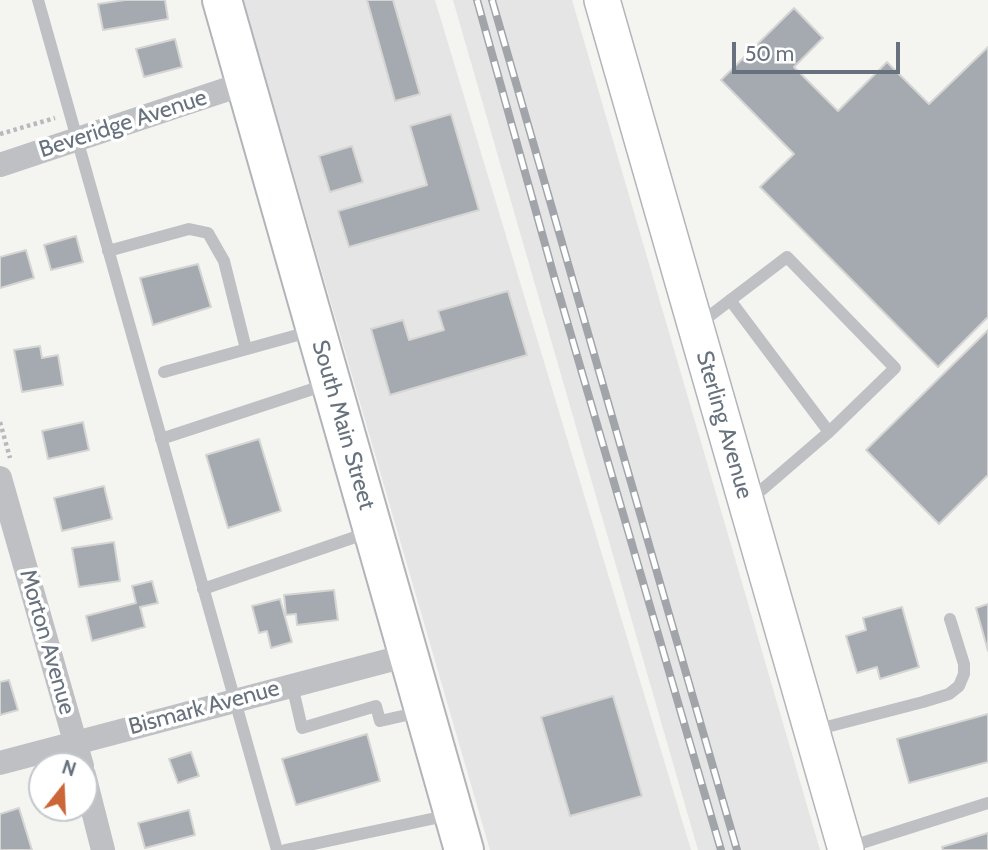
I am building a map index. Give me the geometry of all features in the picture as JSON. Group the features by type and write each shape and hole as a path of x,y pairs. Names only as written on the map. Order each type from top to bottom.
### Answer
{"main road":[{"name":"South Main Street","path":"222,0 459,832"}],"street":[{"name":"Sterling Avenue","path":"602,0 846,849"},
{"name":"Beveridge Avenue","path":"0,165 246,83"},
{"name":"Morton Avenue","path":"0,478 78,752"},
{"name":"Bismark Avenue","path":"0,763 409,655"},
{"path":"96,822 103,850"}],"lane":[{"path":"38,0 277,850"},
{"path":"108,251 189,229 208,233 224,261 246,349"},
{"path":"695,326 787,257 895,368 829,432 747,503"},
{"path":"730,300 829,432"},
{"path":"164,372 316,330"},
{"path":"161,439 331,383"},
{"path":"202,589 373,531"},
{"path":"812,731 949,694 959,685 964,674 964,664 950,619"},
{"path":"292,685 302,729 376,706 380,721 425,711"},
{"path":"846,849 988,803"},
{"path":"285,850 459,832"}],"shaded area":[{"path":"243,0 435,0 691,850 490,850"},
{"path":"453,0 572,0 820,850 698,850"}],"building":[{"path":"125,0 165,0 168,19 103,30 98,4"},
{"path":"367,0 393,0 420,94 395,101"},
{"path":"794,8 823,38 794,67 838,111 887,62 929,104 988,47 988,317 938,367 760,187 794,154 721,80"},
{"path":"175,39 182,67 144,77 136,49"},
{"path":"451,114 479,210 349,247 338,211 427,185 410,126"},
{"path":"352,146 363,182 330,192 319,156"},
{"path":"76,236 83,262 51,270 44,245"},
{"path":"26,250 34,278 0,288 0,257"},
{"path":"198,264 211,307 153,325 140,278"},
{"path":"508,291 527,355 390,395 371,329 403,320 409,340 444,330 438,311"},
{"path":"988,330 988,475 939,524 866,450"},
{"path":"40,346 42,358 58,355 63,385 22,392 14,350"},
{"path":"83,422 89,450 48,459 42,431"},
{"path":"259,439 281,511 228,528 206,455"},
{"path":"104,486 112,519 62,531 54,498"},
{"path":"114,542 120,581 79,587 72,548"},
{"path":"152,581 158,603 140,607 145,627 92,641 86,616 136,603 132,586"},
{"path":"334,590 338,620 297,625 296,614 286,615 284,595"},
{"path":"280,599 292,642 271,648 267,631 259,633 252,606"},
{"path":"988,604 988,651 976,608"},
{"path":"902,607 919,667 880,679 877,667 857,673 846,636 866,630 863,618"},
{"path":"9,680 18,710 0,715 0,682"},
{"path":"613,696 642,796 570,816 541,717"},
{"path":"988,714 988,762 909,783 897,739"},
{"path":"367,734 380,781 296,805 282,759"},
{"path":"191,752 199,776 178,783 169,759"},
{"path":"19,808 32,850 0,850 0,814"},
{"path":"189,810 195,835 145,848 138,823"},
{"path":"988,833 988,850 943,850 942,847"}],"railway":[{"path":"477,0 555,280 721,850"},
{"path":"492,0 737,850"}]}
